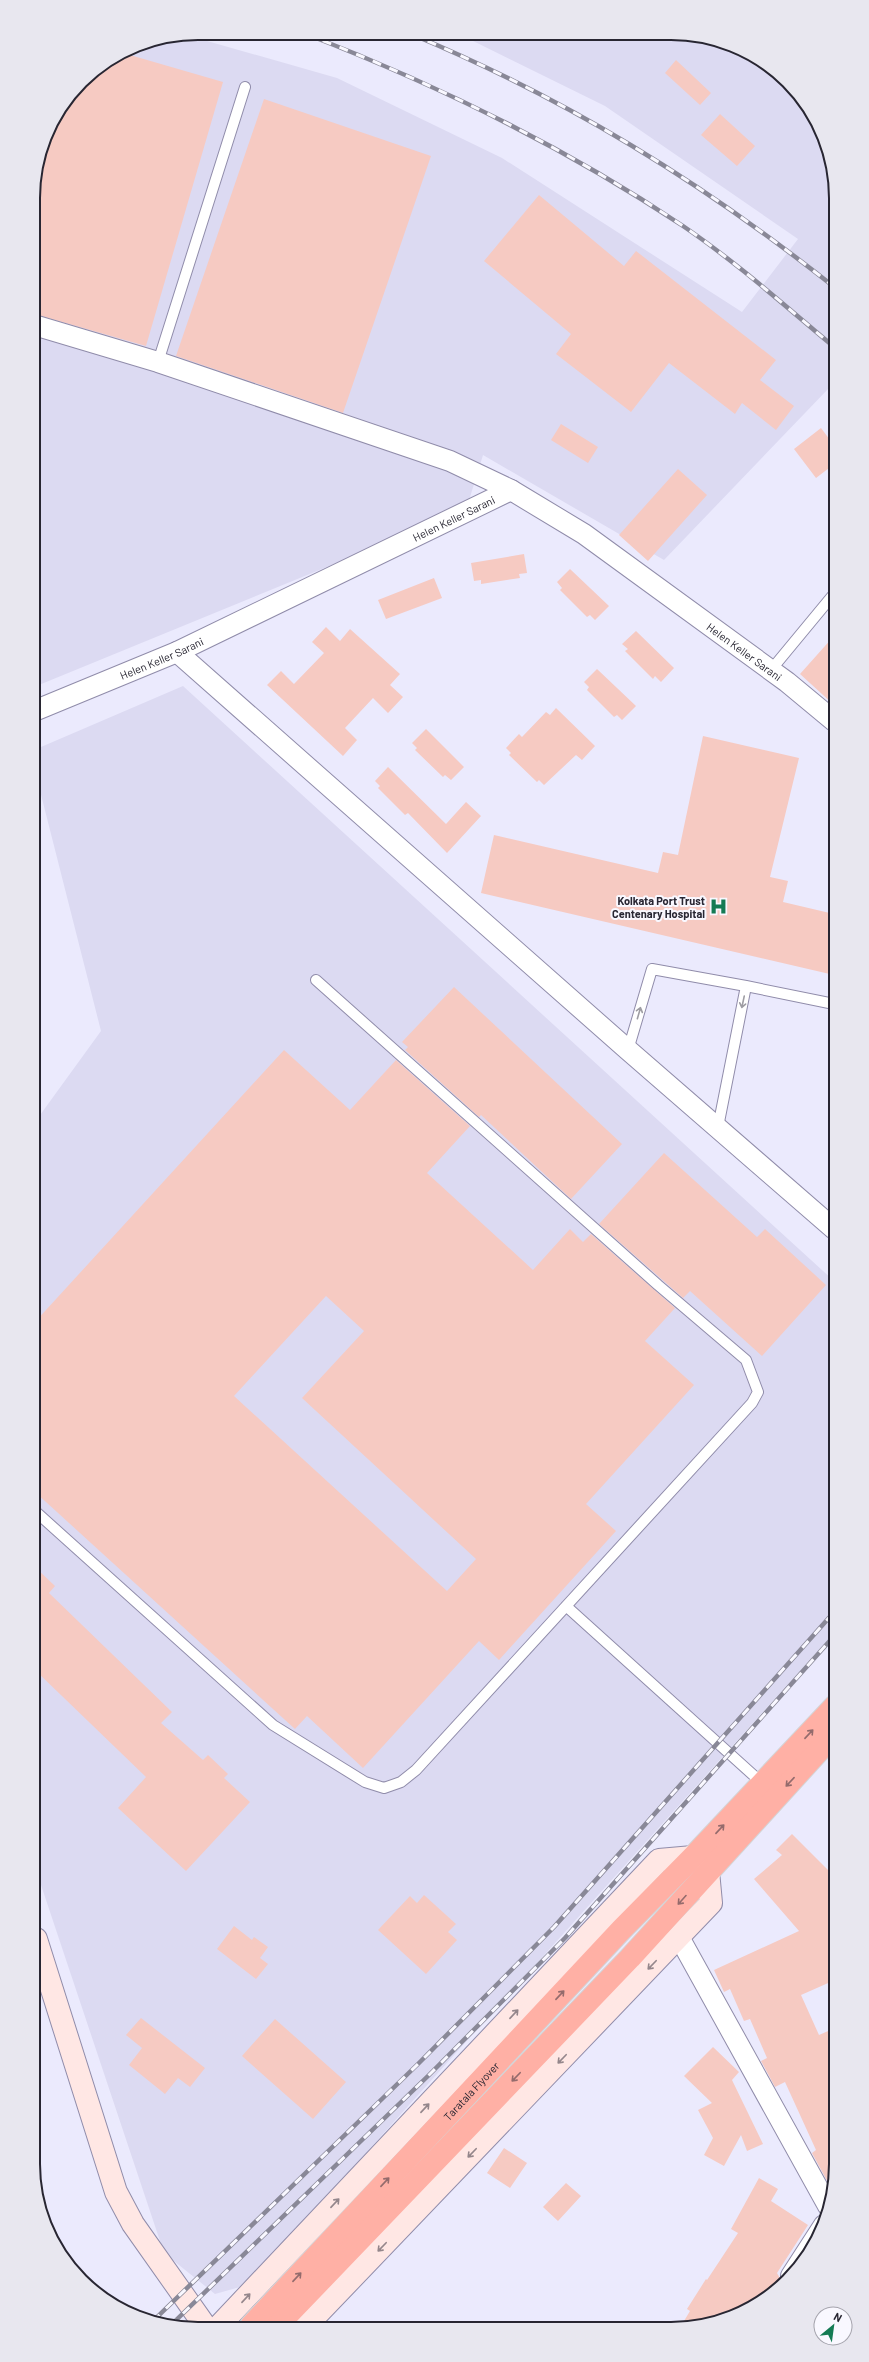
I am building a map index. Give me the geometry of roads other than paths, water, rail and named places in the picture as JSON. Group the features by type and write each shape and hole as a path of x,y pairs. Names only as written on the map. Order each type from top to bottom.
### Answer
{"highway":[{"path":"700,1864 762,1783 829,1712"},
{"path":"700,1864 829,1739"},
{"name":"Taratala Flyover","path":"255,2322 621,1930 700,1864"},
{"name":"Taratala Flyover","path":"281,2322 630,1958 700,1864"}],"street":[{"path":"40,327 158,362 450,461 511,490"},
{"name":"Helen Keller Sarani","path":"40,708 177,652 511,490 584,534 771,670 829,717"},
{"path":"177,652 628,1050 829,1225"},
{"path":"223,2322 659,1860 700,1864 711,1903 310,2322"},
{"path":"679,1937 825,2200"},
{"path":"40,1963 42,1976 116,2192 133,2224 202,2322"}],"lane":[{"path":"158,362 245,87"},
{"path":"771,670 829,600"},
{"path":"628,1050 652,969 829,1003"},
{"path":"40,1515 273,1725 365,1782 384,1788 401,1782 416,1770 752,1404 758,1392 746,1360 640,1269 316,980"},
{"path":"718,1127 746,986"},
{"path":"566,1606 762,1783"}],"railway":[{"path":"321,40 404,75 500,120 547,144 639,197 722,254 829,343"},
{"path":"425,40 524,86 631,145 733,211 829,283"},
{"path":"157,2317 418,2064 554,1927 829,1618"},
{"path":"175,2321 429,2075 565,1938 829,1642"}],"place":[{"name":"Kolkata Port Trust Centenary Hospital","path":"718,906"}]}
